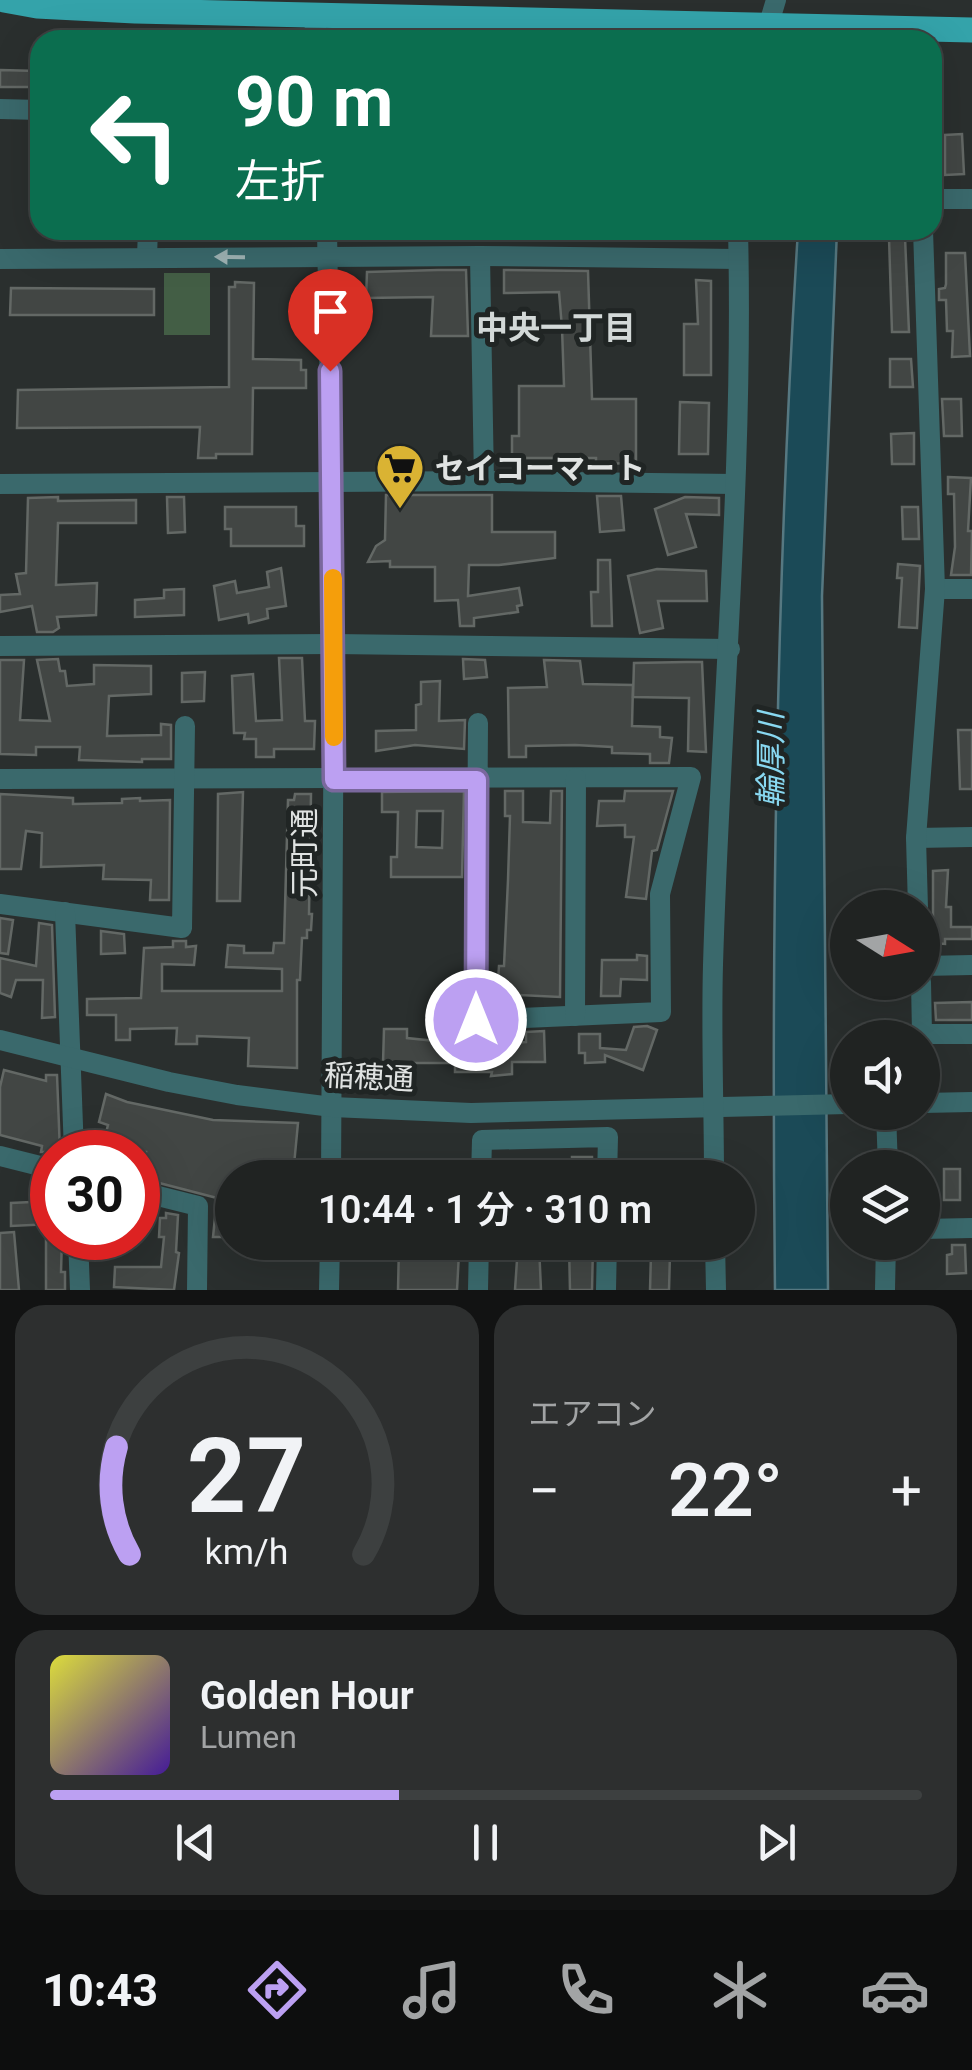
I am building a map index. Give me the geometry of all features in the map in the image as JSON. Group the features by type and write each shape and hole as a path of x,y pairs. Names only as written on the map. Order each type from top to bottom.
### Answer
{"main road":[{"path":"4,0 36,6 115,10 322,7 770,22 892,30"},
{"path":"942,31 972,30"}],"street":[{"path":"0,109 30,110"},
{"path":"942,199 972,198"},
{"path":"147,256 148,240"},
{"name":"元町通","path":"328,240 334,644 331,1160"},
{"path":"714,1160 713,966 740,362 738,240"},
{"path":"917,890 916,838 934,589 923,240"},
{"path":"0,259 147,256 738,259"},
{"path":"480,256 484,481"},
{"path":"0,484 484,481 735,484"},
{"path":"934,589 972,589"},
{"path":"0,646 334,644 730,650"},
{"path":"0,779 477,780 691,777 660,894 660,1012 476,1020 477,780 478,723"},
{"path":"0,904 182,928 186,726"},
{"path":"575,1016 576,778"},
{"path":"916,838 972,837"},
{"path":"65,912 73,1130"},
{"path":"940,966 972,965"},
{"path":"921,1000 922,1034 972,1034"},
{"name":"稲穂通","path":"0,1040 237,1096 332,1106 471,1112 830,1104"},
{"path":"940,1102 972,1102"},
{"path":"481,1160 482,1140 608,1138 608,1160"},
{"path":"0,1156 30,1164"},
{"path":"160,1196 198,1206 197,1290"},
{"path":"940,1229 972,1228"},
{"path":"79,1260 80,1290"},
{"path":"330,1260 330,1290"},
{"path":"478,1290 479,1260"},
{"path":"606,1260 606,1290"},
{"path":"715,1260 716,1290"},
{"path":"884,1290 885,1260"}],"green space":[{"path":"164,273 210,273 210,335 164,335"}],"water":[{"path":"797,240 837,240 822,596 828,1290 775,1290 777,760"}],"building":[{"path":"0,70 30,71 30,87 0,87"},
{"path":"962,134 964,174 945,175 945,135"},
{"path":"889,240 905,240 909,332 892,332"},
{"path":"946,253 965,253 970,356 952,357 953,331 947,331 946,300 939,300 939,289 946,284"},
{"path":"466,270 468,336 431,336 433,297 366,298 367,272"},
{"path":"504,270 588,271 592,399 636,399 636,463 596,464 596,458 512,458 512,436 519,436 519,386 564,386 562,328 559,292 504,293"},
{"path":"696,280 711,281 711,375 684,375 684,324 698,324"},
{"path":"235,282 254,283 253,359 301,360 301,370 306,370 306,388 253,388 252,454 198,458 200,427 17,428 18,390 229,387 229,287 235,287"},
{"path":"11,288 154,289 154,315 10,315"},
{"path":"890,359 911,359 913,387 890,387"},
{"path":"942,399 961,399 962,436 944,436"},
{"path":"680,402 709,403 708,454 679,454"},
{"path":"914,433 914,464 892,464 891,434"},
{"path":"948,477 971,478 971,575 951,575 954,494 948,494"},
{"path":"386,495 492,495 492,532 555,532 555,558 469,565 468,596 519,588 522,605 517,606 518,612 474,618 474,626 460,626 458,600 435,601 435,567 390,567 390,561 368,562 376,546 385,540"},
{"path":"597,496 621,496 624,530 600,532"},
{"path":"58,497 58,501 136,500 136,523 58,523 56,585 97,583 96,615 57,617 59,628 37,632 32,606 0,612 0,595 20,594 16,574 26,573 28,498"},
{"path":"167,497 184,497 185,532 168,533"},
{"path":"685,497 719,498 719,515 686,514 696,547 668,555 655,509"},
{"path":"225,507 296,507 296,526 304,526 304,546 231,546 231,529 225,529"},
{"path":"902,507 918,507 919,539 903,539"},
{"path":"598,560 610,560 612,626 592,626 591,592 598,592"},
{"path":"898,564 920,566 917,628 899,627 902,578 897,578"},
{"path":"281,568 286,606 267,609 268,618 249,623 248,614 219,620 214,586 235,581 237,593 269,587 267,572"},
{"path":"657,569 706,571 707,601 658,601 663,628 640,633 628,576"},
{"path":"184,589 184,615 135,617 135,600 164,598 164,590"},
{"path":"279,658 302,658 305,721 315,721 314,749 274,749 274,757 256,757 256,739 244,739 245,733 234,733 232,676 253,674 256,721 282,720"},
{"path":"58,659 67,686 94,684 94,665 151,666 151,694 109,696 107,736 161,735 161,724 171,725 171,759 79,760 80,747 36,747 36,755 0,754 0,660 24,660 20,720 50,721 37,660"},
{"path":"463,659 485,660 487,677 464,679"},
{"path":"544,660 580,661 583,684 633,685 632,726 660,727 660,737 672,738 669,763 650,763 650,754 612,753 612,747 575,745 526,746 526,757 509,757 508,688 547,687"},
{"path":"702,662 706,752 688,751 689,698 633,697 634,663"},
{"path":"205,672 204,701 182,702 182,673"},
{"path":"440,681 439,721 465,720 464,749 415,745 376,751 376,731 416,730 421,682"},
{"path":"958,730 972,730 972,789 960,789"},
{"path":"464,791 462,877 391,877 391,857 397,857 398,812 382,812 382,792","holes":["417,811 443,811 442,848 416,847"]},
{"path":"505,791 523,791 523,822 550,823 551,791 562,791 560,997 497,994 499,966 504,966 508,880 510,816 505,816"},
{"path":"625,791 673,791 657,850 652,851 646,899 626,897 634,837 625,837 625,825 597,826 599,801 624,801"},
{"path":"243,792 240,901 217,901 218,794"},
{"path":"0,794 73,798 73,804 122,803 122,799 140,798 170,800 169,900 150,900 151,880 103,879 104,865 41,867 42,833 26,831 21,869 0,869"},
{"path":"295,794 311,794 312,914 311,930 307,930 307,938 302,938 297,980 297,1068 248,1066 249,1038 197,1036 197,1044 176,1044 177,1028 130,1029 130,1040 116,1040 116,1015 87,1015 87,999 141,998 144,948 173,947 173,941 186,941 186,947 196,946 194,965 162,964 162,991 282,991 282,969 226,967 228,945 244,946 244,953 273,953 274,943 284,943 288,800 294,800"},
{"path":"948,870 946,907 951,907 951,927 972,927 972,939 945,939 945,944 940,944 940,890 933,890 933,871"},
{"path":"0,918 13,920 8,954 0,953"},
{"path":"39,923 52,925 55,1017 42,1018 43,980 16,980 11,997 0,993 0,958 36,966"},
{"path":"101,931 124,934 125,953 101,954"},
{"path":"637,955 647,956 647,980 621,979 620,996 601,996 602,960 637,960"},
{"path":"442,987 462,987 462,1005 442,1005"},
{"path":"972,1002 972,1020 936,1020 935,1003"},
{"path":"634,1027 657,1030 643,1070 605,1055 605,1062 585,1063 585,1053 579,1053 579,1034 600,1034 600,1048 626,1050"},
{"path":"384,1029 407,1029 407,1038 475,1045 526,1042 526,1032 544,1031 545,1062 512,1062 512,1074 491,1076 492,1072 455,1072 455,1063 383,1063"},
{"path":"4,1070 46,1081 46,1075 57,1075 59,1130 30,1130 30,1143 0,1135"},
{"path":"106,1094 213,1120 298,1123 294,1160 215,1160 215,1197 160,1183 160,1130 107,1130 108,1125 99,1122"},
{"path":"944,1169 960,1169 960,1200 944,1200"},
{"path":"30,1202 30,1225 11,1226 11,1203"},
{"path":"166,1213 178,1215 179,1253 174,1290 114,1287 115,1267 161,1267 164,1237 160,1237 160,1218 166,1218"},
{"path":"14,1232 19,1290 0,1290 0,1233"},
{"path":"952,1245 965,1245 966,1273 947,1274 947,1255 952,1254"},
{"path":"46,1260 61,1260 65,1290 46,1290"},
{"path":"399,1260 459,1260 457,1290 398,1290"},
{"path":"517,1260 540,1260 541,1290 515,1290"},
{"path":"569,1260 593,1260 592,1290 570,1290"},
{"path":"651,1260 670,1260 669,1290 650,1290"}],"slow traffic":[{"path":"333,578 334,737"}],"place":[{"name":"セイコーマート","path":"400,510"}],"district":[{"name":"中央一丁目","path":"556,328"}],"route":[{"path":"330,371 334,780 477,780 476,1020"}],"water label":[{"name":"輪厚川","path":"771,760"}]}
